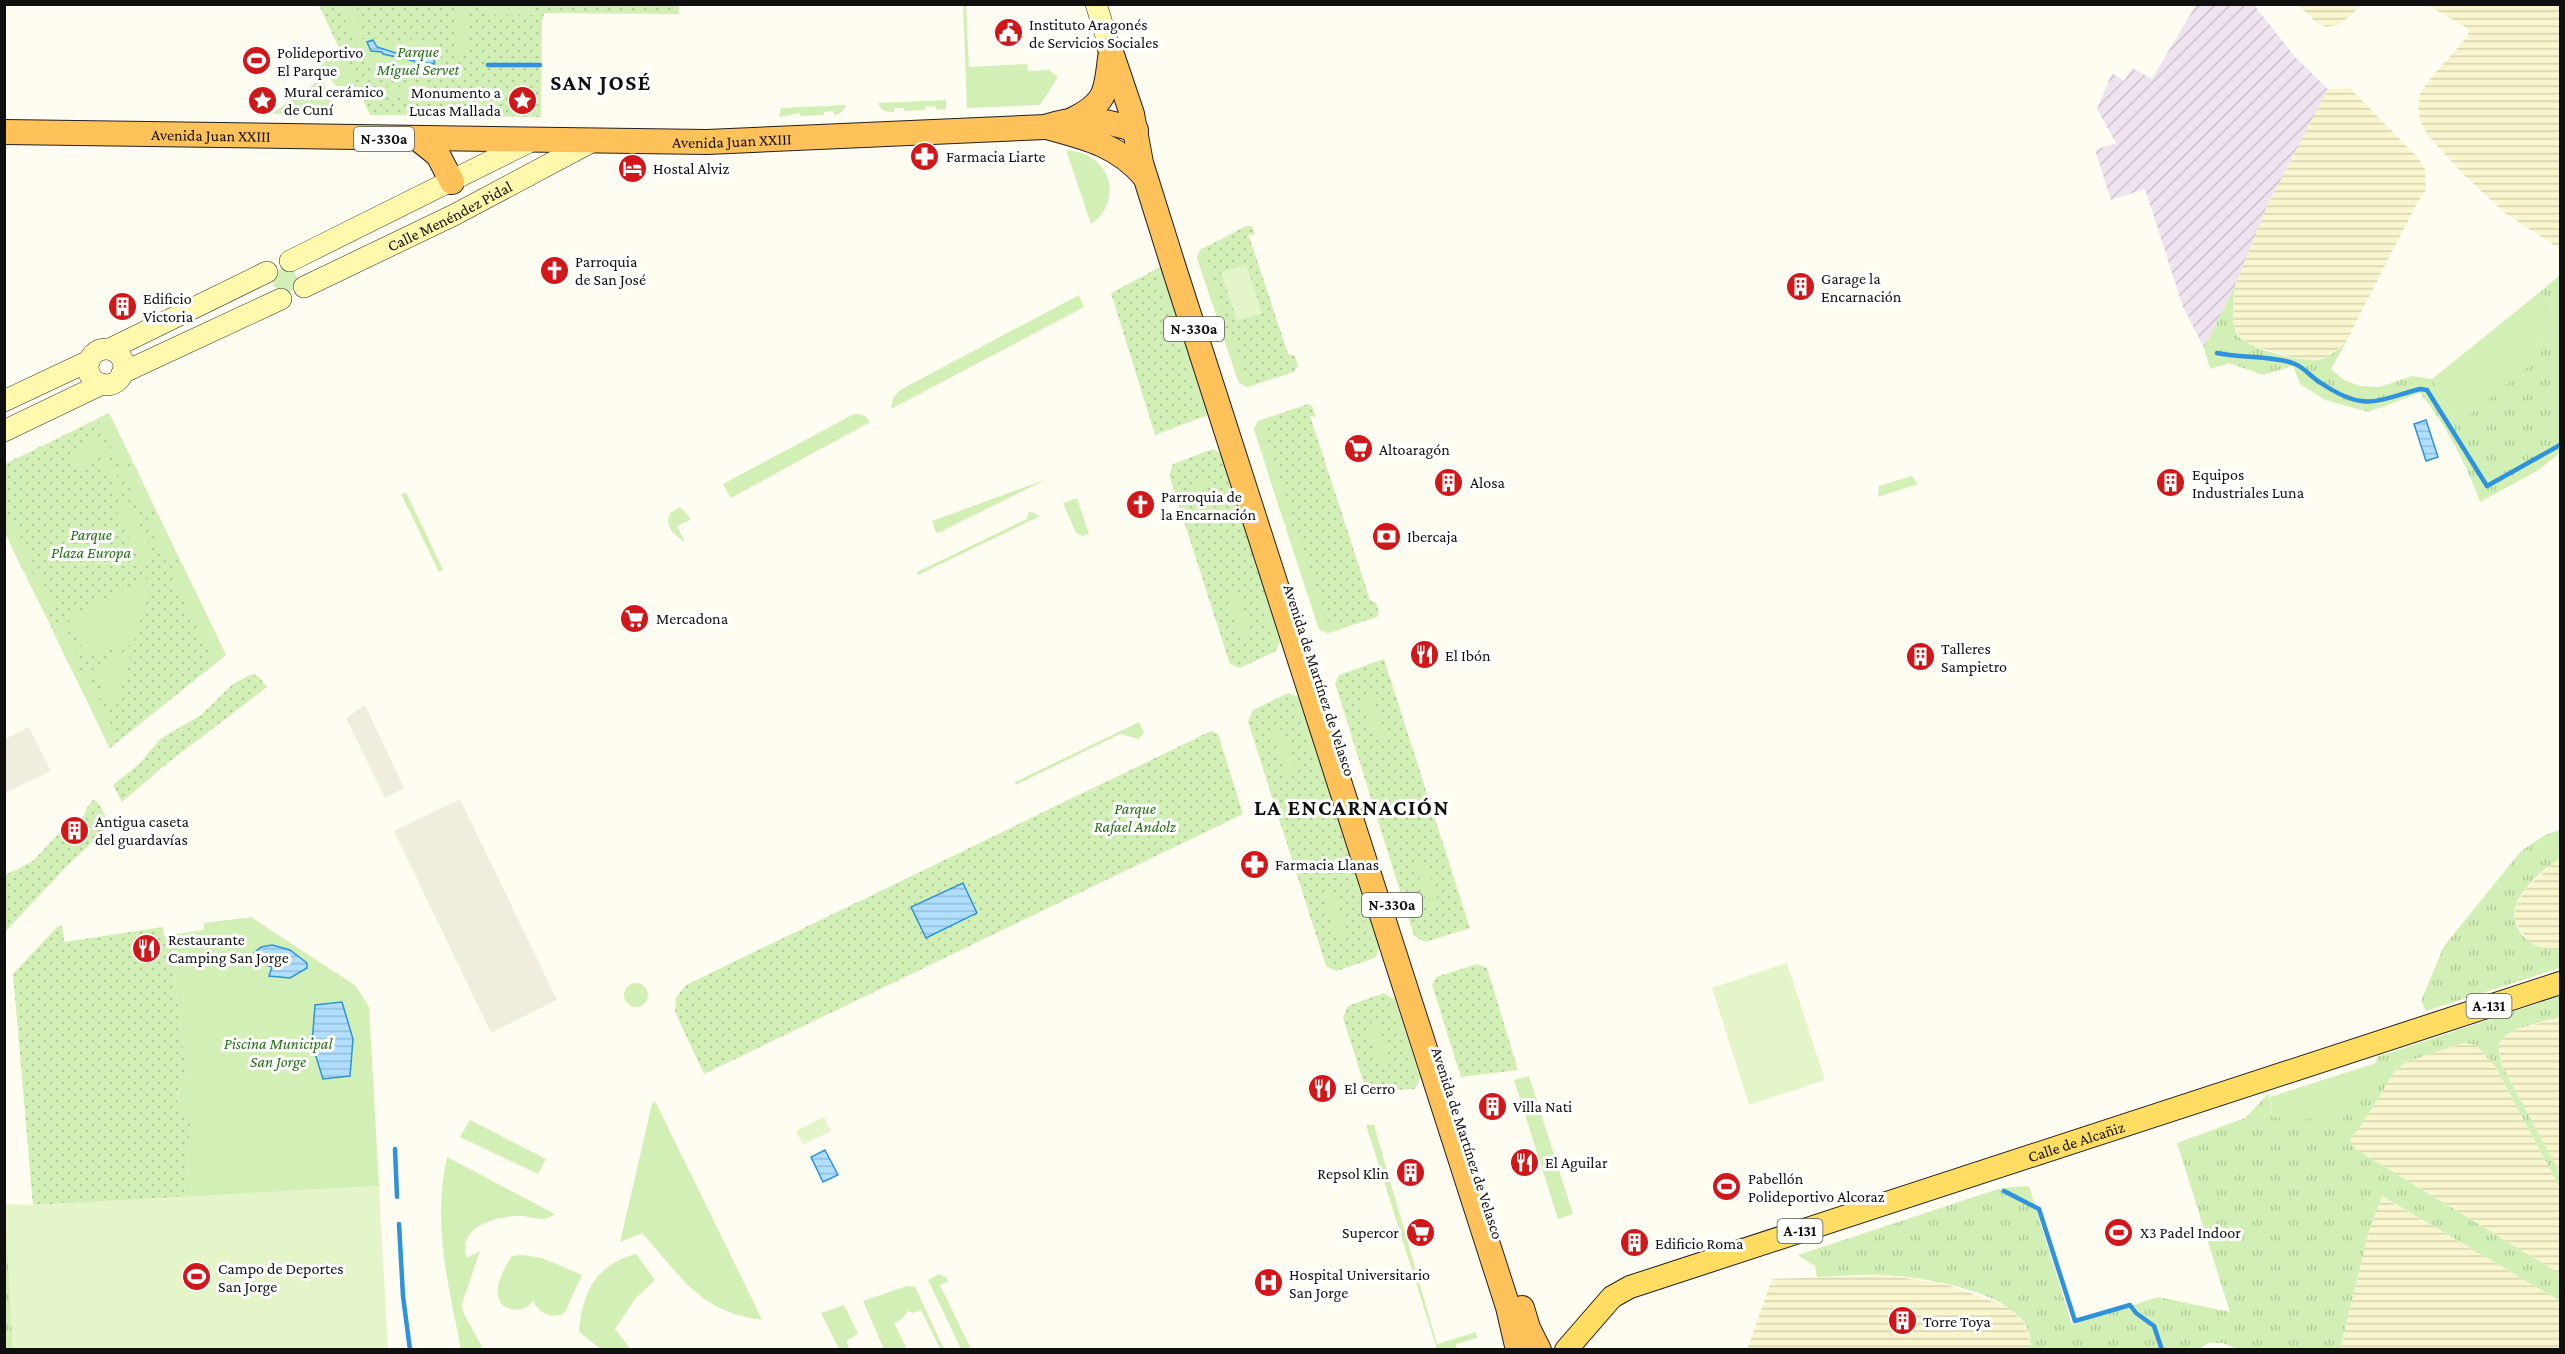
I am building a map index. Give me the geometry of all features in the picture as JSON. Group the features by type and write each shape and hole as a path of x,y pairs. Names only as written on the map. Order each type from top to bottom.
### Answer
{"highway":[{"name":"Avenida de Martínez de Velasco","path":"1110,50 1134,122 1146,179 1508,1307 1518,1350"},
{"name":"Avenida Juan XXIII","path":"1077,127 1101,100 1107,84 1110,50"},
{"name":"Avenida Juan XXIII","path":"4,132 733,142 1077,127 1105,122 1134,122"},
{"name":"Avenida de Martínez de Velasco","path":"1134,122 1149,150 1193,283 1524,1316 1539,1350"},
{"name":"N-330a","path":"1077,127 1119,153 1146,179"},
{"path":"418,139 438,155 452,182"}],"main road":[{"name":"Avenida de Martínez de Velasco","path":"1096,4 1110,50"},
{"name":"Calle Menéndez Pidal","path":"290,261 533,140"},
{"name":"Calle Menéndez Pidal","path":"304,287 454,215 594,141"},
{"path":"4,401 89,360 99,350 110,350 267,273 279,261 290,261 303,271 304,287 297,296 281,299 122,373 116,381 102,384 4,431"},
{"path":"267,273 268,289 281,299"},
{"path":"110,350 121,358 122,373"},
{"path":"89,360 90,375 102,384"},
{"name":"Calle de Alcañiz","path":"1566,1350 1612,1297 1630,1287 2560,983"},
{"name":"Calle de Alcañiz","path":"1584,1350 1599,1312"}],"shaded area":[{"path":"2196,5 2254,5 2296,58 2328,89 2267,206 2235,286 2204,348 2183,307 2145,189 2111,200 2095,150 2116,143 2097,109 2112,73 2124,81 2132,68 2152,79"},
{"path":"2298,5 2362,5 2339,25 2326,27 2317,23"},
{"path":"2427,5 2560,5 2560,249 2505,213 2461,172 2427,134 2420,121 2418,107 2420,94 2469,32 2467,28"},
{"path":"2350,88 2418,158 2425,169 2426,190 2416,205 2346,342 2331,355 2318,360 2302,360 2250,345 2240,337 2233,325 2235,286 2267,206 2328,89"},
{"path":"365,705 404,788 385,798 346,718"},
{"path":"29,727 51,771 5,793 5,739"},
{"path":"460,799 557,1000 491,1033 394,831"},
{"path":"2560,859 2560,950 2555,951 2542,949 2528,941 2514,920 2516,906 2525,890"},
{"path":"2560,1017 2560,1173 2502,1066 2499,1048 2501,1040 2510,1032"},
{"path":"2464,1043 2476,1045 2495,1066 2560,1188 2560,1274 2354,1148 2350,1140 2396,1069 2409,1061"},
{"path":"2381,1196 2560,1301 2560,1349 2340,1350 2369,1231"},
{"path":"1884,1275 1946,1284 2010,1308 2027,1327 2031,1348 1747,1350 1772,1279"}],"green space":[{"name":"Parque Miguel Servet","path":"679,4 679,14 544,13 541,117 370,115 319,5"},
{"path":"338,5 357,5 359,39 382,39 383,45 402,44 402,39 435,40 434,77 412,77 365,64"},
{"path":"455,5 468,5 468,52 455,52"},
{"path":"487,5 524,5 535,15 487,15"},
{"path":"963,5 966,5 969,67 1027,64 1028,71 1049,70 1058,77 1040,105 967,108"},
{"path":"342,53 358,87 336,86 319,64"},
{"path":"322,78 336,113 272,114 278,109"},
{"path":"383,87 419,87 419,97 383,97"},
{"path":"946,100 946,109 936,110 935,106 925,107 925,110 904,111 904,108 894,108 894,112 884,110 878,103"},
{"path":"846,105 842,112 834,115 833,111 824,112 824,115 800,116 800,113 779,117 781,108"},
{"path":"1066,150 1090,157 1101,166 1106,174 1110,192 1108,201 1099,218 1091,224"},
{"path":"1246,226 1252,226 1255,235 1248,234 1288,354 1295,356 1298,366 1294,372 1247,387 1239,383 1197,258 1200,250"},
{"path":"1207,246 1209,251 1204,254 1227,323 1220,325 1197,258 1200,250"},
{"path":"1246,264 1262,313 1237,321 1221,272"},
{"path":"1160,267 1208,415 1155,435 1111,293"},
{"path":"1160,267 1183,338 1178,340 1155,270"},
{"path":"285,268 293,272 297,280 293,288 285,292 277,288 273,280 277,272"},
{"path":"2560,275 2560,317 2540,292"},
{"path":"2235,286 2234,326 2239,337 2245,342 2278,354 2319,360 2327,357 2346,342 2331,369 2344,380 2360,386 2379,387 2412,376 2432,379 2457,425 2537,343 2560,328 2560,453 2537,471 2480,502 2454,445 2420,393 2368,412 2325,400 2300,384 2293,366 2263,375 2229,363 2210,369 2204,348"},
{"path":"2540,292 2560,317 2560,328 2537,343 2535,361 2457,425 2432,379"},
{"path":"1079,295 1084,307 891,409 893,398 900,390"},
{"path":"1230,331 1246,379 1252,378 1257,384 1247,387 1239,383 1222,334"},
{"path":"1185,343 1208,415 1203,417 1179,345"},
{"path":"1308,404 1312,406 1316,417 1310,416 1370,600 1376,603 1379,613 1377,617 1327,633 1319,629 1254,429 1258,421"},
{"name":"Parque Plaza Europa","path":"109,413 226,655 110,748 5,532 5,464"},
{"path":"109,413 130,457 118,462 97,419"},
{"path":"852,415 865,416 870,422 731,498 723,484"},
{"path":"1270,417 1270,425 1263,428 1293,520 1284,523 1254,429 1258,421"},
{"path":"98,437 124,492 118,495 100,457 78,468 71,454"},
{"path":"1213,449 1222,454 1281,638 1276,651 1240,668 1230,664 1169,475 1173,464"},
{"path":"134,464 155,509 143,515 121,470"},
{"path":"1912,476 1918,484 1878,497 1879,486"},
{"path":"1202,477 1215,518 1204,522 1191,480"},
{"path":"1047,479 938,533 935,531 932,521"},
{"path":"406,492 443,570 439,572 401,494"},
{"path":"127,498 155,559 142,565 113,505"},
{"path":"1077,498 1089,534 1083,536 1076,533 1063,503"},
{"path":"680,507 691,519 677,526 685,542 674,533 668,522 670,513"},
{"path":"1029,511 1040,516 918,575 917,572 1027,519"},
{"path":"158,514 177,555 165,561 146,520"},
{"path":"13,522 35,566 23,572 5,532 5,526"},
{"path":"1295,527 1326,622 1332,621 1340,630 1327,633 1319,629 1286,529"},
{"path":"182,564 226,655 215,664 169,571"},
{"path":"37,571 56,611 46,616 26,577"},
{"path":"149,578 150,583 134,644 86,655 69,622 72,615"},
{"path":"1237,591 1251,633 1240,636 1227,594"},
{"path":"1267,595 1281,638 1276,651 1259,597"},
{"path":"63,624 82,664 71,669 52,629"},
{"path":"129,649 131,651 114,715 93,667"},
{"path":"1384,659 1470,928 1425,942 1414,936 1335,683 1339,675"},
{"path":"85,669 115,733 108,745 74,674"},
{"path":"252,674 258,676 267,687 165,765 122,802 113,785 139,764 160,739 201,715 233,684"},
{"path":"1288,693 1301,698 1380,946 1375,958 1336,971 1326,966 1248,722 1253,710"},
{"path":"1372,694 1385,737 1375,740 1361,698"},
{"path":"1292,695 1301,698 1324,771 1317,773"},
{"path":"1139,722 1144,733 1139,739 1120,734 1016,785 1015,782"},
{"path":"1282,729 1296,771 1285,775 1272,732"},
{"name":"Parque Rafael Andolz","path":"1211,731 1218,734 1243,814 704,1074 675,1012 676,997 686,985"},
{"path":"93,800 98,802 110,825 66,867 5,932 5,875 33,861 61,831 73,842 85,829 80,823"},
{"path":"2560,830 2560,859 2529,885 2519,898 2514,915 2520,932 2526,939 2542,948 2560,950 2560,968 2426,1011 2421,1001 2444,946 2521,851 2545,835"},
{"path":"1426,863 1440,906 1429,909 1415,866"},
{"path":"1357,874 1380,946 1376,955 1350,876"},
{"path":"1334,893 1348,936 1338,940 1324,897"},
{"name":"Piscina Municipal San Jorge","path":"251,917 356,986 369,1007 379,1186 184,1197 191,1122 182,1112 178,1100 180,1088 187,1076 169,935 204,930 204,923"},
{"path":"62,925 64,942 163,927 164,936 169,935 187,1076 178,1091 177,1100 191,1122 184,1197 33,1205 13,974 57,927"},
{"path":"1787,963 1825,1080 1749,1105 1712,988"},
{"path":"1477,964 1487,968 1518,1070 1461,1077 1432,985 1436,977"},
{"path":"636,983 641,984 647,990 647,1000 641,1006 636,1007 631,1006 625,1000 624,995 625,990 631,984"},
{"path":"1384,993 1395,1000 1420,1078 1415,1089 1375,1091 1364,1084 1343,1018 1348,1006"},
{"path":"1387,995 1395,1000 1420,1078 1417,1086"},
{"path":"2560,996 2560,1017 2515,1030 2501,1040 2499,1047 2502,1066 2560,1173 2560,1188 2495,1066 2476,1045 2464,1043 2409,1061 2396,1069 2350,1140 2354,1148 2560,1274 2560,1301 2382,1196 2369,1231 2340,1349 2240,1350 2223,1343 2209,1343 2197,1350 2030,1349 2028,1330 2017,1315 1999,1302 1976,1292 1903,1276 1817,1277 1815,1266 1798,1255 2001,1188 2029,1186 2072,1325 2158,1297 2230,1312 2177,1143 2245,1118 2269,1093 2272,1117 2376,1063 2377,1057"},
{"path":"1377,1021 1391,1064 1380,1067 1367,1025"},
{"path":"2376,1063 2362,1099 2339,1121 2272,1117 2270,1097"},
{"path":"1529,1076 1573,1214 1558,1219 1514,1080"},
{"path":"655,1101 762,1320 740,1316 707,1301 681,1278 642,1233 620,1242 652,1104"},
{"path":"824,1117 831,1131 803,1145 796,1131"},
{"path":"470,1120 546,1159 538,1174 460,1137"},
{"path":"1366,1125 1374,1125 1437,1344 1476,1332 1477,1338 1456,1344 1457,1349 1437,1349"},
{"path":"447,1157 555,1214 544,1219 518,1216 495,1219 478,1227 466,1239 467,1258 480,1251 462,1304 463,1312 483,1349 461,1349 451,1301 441,1230 441,1206"},
{"name":"Campo de Deportes San Jorge","path":"379,1186 388,1349 13,1349 5,1204 33,1205"},
{"path":"5,1204 13,1349 5,1350"},
{"path":"636,1254 655,1280 635,1299 615,1329 630,1349 601,1349 579,1332 588,1293 601,1273 622,1259"},
{"path":"512,1256 542,1258 582,1275 565,1312 551,1316 539,1309 533,1301 530,1305 518,1310 501,1304 498,1285 502,1273"},
{"path":"939,1274 946,1277 948,1281 940,1285 971,1349 961,1349 928,1280"},
{"path":"907,1286 915,1287 944,1349 940,1349 921,1310 913,1313 908,1311 902,1319 894,1323 907,1349 884,1349 863,1301"},
{"path":"844,1305 858,1334 846,1341 850,1349 839,1349 821,1313"}],"water":[{"path":"373,40 377,47 405,56 419,50 421,54 426,52 434,54 434,64 421,62 420,67 416,66 414,61 371,51 367,42"},
{"path":"2426,420 2438,457 2426,461 2414,424"},
{"path":"963,883 977,913 926,938 911,907"},
{"path":"272,945 290,950 307,963 307,968 290,978 269,976 272,967 260,963 254,953 261,947"},
{"path":"342,1002 353,1039 350,1076 323,1079 312,1044 315,1005"},
{"path":"825,1150 838,1175 823,1182 811,1157"}],"waterway":[{"path":"488,65 540,65"},
{"path":"2217,353 2287,361 2299,366 2336,392 2359,401 2380,400 2420,389 2427,390 2487,486 2560,445"},
{"path":"395,1149 397,1197"},
{"path":"2004,1191 2039,1209 2075,1321 2130,1305 2136,1313 2154,1326 2162,1350"},
{"path":"399,1224 403,1296 410,1350"}],"place":[{"name":"Instituto Aragonés de Servicios Sociales","path":"1008,33"},
{"name":"Polideportivo El Parque","path":"256,61"},
{"name":"Mural cerámico de Cuní","path":"263,100"},
{"name":"Monumento a Lucas Mallada","path":"522,101"},
{"name":"Farmacia Liarte","path":"925,156"},
{"name":"Hostal Alviz","path":"632,168"},
{"name":"Parroquia de San José","path":"554,270"},
{"name":"Garage la Encarnación","path":"1800,287"},
{"name":"Edificio Victoria","path":"122,307"},
{"name":"Altoaragón","path":"1358,449"},
{"name":"Alosa","path":"1449,482"},
{"name":"Equipos Industriales Luna","path":"2171,483"},
{"name":"Parroquia de la Encarnación","path":"1140,505"},
{"name":"Ibercaja","path":"1386,536"},
{"name":"Mercadona","path":"635,618"},
{"name":"El Ibón","path":"1424,655"},
{"name":"Talleres Sampietro","path":"1920,657"},
{"name":"Antigua caseta del guardavías","path":"74,830"},
{"name":"Farmacia Llanas","path":"1254,864"},
{"name":"Restaurante Camping San Jorge","path":"147,948"},
{"name":"El Cerro","path":"1323,1088"},
{"name":"Villa Nati","path":"1492,1106"},
{"name":"El Aguilar","path":"1524,1162"},
{"name":"Repsol Klin","path":"1410,1173"},
{"name":"Pabellón Polideportivo Alcoraz","path":"1727,1187"},
{"name":"Supercor","path":"1420,1232"},
{"name":"X3 Padel Indoor","path":"2119,1232"},
{"name":"Edificio Roma","path":"1634,1243"},
{"name":"Campo de Deportes San Jorge","path":"197,1277"},
{"name":"Hospital Universitario San Jorge","path":"1268,1283"},
{"name":"Torre Toya","path":"1902,1321"}],"district":[{"name":"SAN JOSÉ","path":"601,82"},
{"name":"LA ENCARNACIÓN","path":"1352,807"}]}
